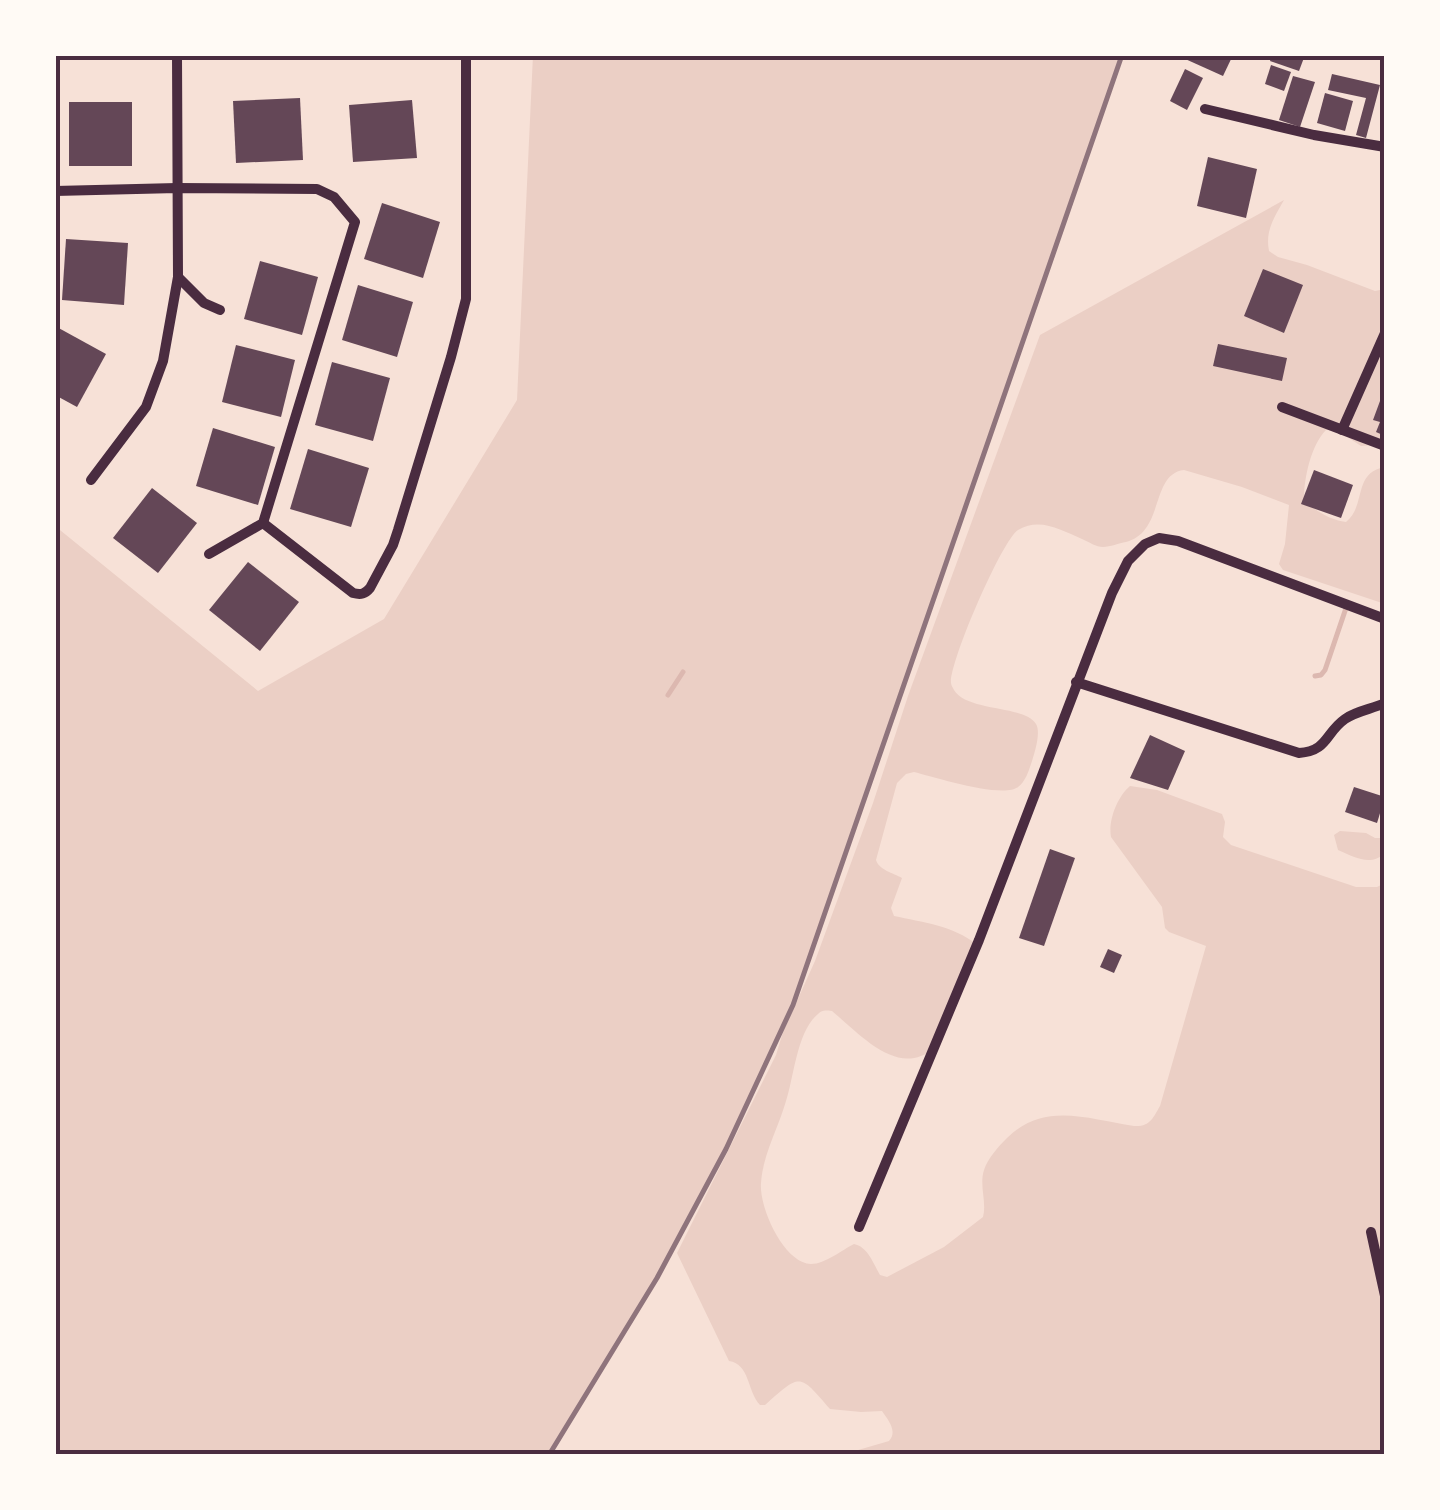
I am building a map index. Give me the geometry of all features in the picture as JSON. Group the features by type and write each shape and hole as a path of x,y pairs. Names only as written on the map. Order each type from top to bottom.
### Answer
{"street":[{"path":"91,480 146,406 163,362 178,278 177,55"},
{"path":"263,523 360,595 370,588 393,545 466,300 466,55"},
{"path":"1205,109 1385,148"},
{"path":"55,191 317,189 334,197 355,222 263,523 209,554"},
{"path":"178,278 204,303 220,310"},
{"path":"1342,430 1385,332"},
{"path":"1282,407 1385,446"},
{"path":"860,1226 979,940 1076,682 1128,561 1145,544 1160,538 1178,540 1385,619"},
{"path":"1076,682 1299,753 1312,752 1322,745 1348,716 1385,703"},
{"path":"1371,1232 1385,1296"}],"shaded area":[{"path":"533,55 1122,55 793,1005 726,1149 657,1278 549,1455 55,1455 55,526 258,691 384,619 517,400"},
{"path":"1284,200 1269,231 1269,251 1375,291 1385,289 1385,444 1361,446 1335,429 1326,430 1309,462 1304,499 1323,514 1346,522 1368,476 1385,467 1385,604 1283,570 1279,564 1289,505 1184,470 1166,482 1147,527 1126,542 1100,547 1042,525 1018,530 978,603 958,652 951,683 961,697 971,702 1020,714 1036,724 1037,742 1027,775 1018,787 998,790 914,772 906,774 897,783 876,860 883,869 902,878 891,908 894,916 948,929 976,944 934,1048 920,1056 907,1059 880,1050 832,1011 821,1011 811,1022 765,1162 761,1194 775,1232 801,1261 822,1262 854,1244 867,1252 880,1275 887,1277 944,1247 983,1217 982,1182 986,1166 1000,1145 1021,1127 1051,1116 1134,1126 1150,1121 1160,1106 1206,946 1165,928 1162,907 1111,837 1112,817 1130,786 1157,790 1222,814 1223,837 1231,845 1356,887 1385,883 1385,1455 841,1455 889,1441 892,1429 882,1411 830,1409 812,1389 799,1382 760,1405 741,1367 729,1361 677,1253 776,1055 815,961 1040,335"},
{"path":"1340,831 1385,838 1385,853 1368,860 1338,850 1334,835"}],"building":[{"path":"1233,55 1223,76 1183,58"},
{"path":"1272,55 1305,55 1299,71 1270,61"},
{"path":"1271,65 1291,72 1284,91 1265,84"},
{"path":"1185,69 1203,78 1187,110 1170,101"},
{"path":"1332,74 1380,85 1366,138 1356,135 1366,98 1328,90"},
{"path":"1293,76 1315,82 1300,127 1279,120"},
{"path":"1325,93 1353,101 1345,131 1317,123"},
{"path":"300,98 303,160 236,163 233,101"},
{"path":"412,100 417,158 353,162 349,105"},
{"path":"69,102 132,102 132,166 69,166"},
{"path":"1208,157 1257,169 1246,218 1197,206"},
{"path":"382,203 440,222 423,278 364,259"},
{"path":"66,239 128,243 124,305 62,300"},
{"path":"260,261 318,277 302,335 244,319"},
{"path":"1263,269 1303,285 1284,333 1244,316"},
{"path":"358,285 413,302 397,357 342,340"},
{"path":"55,326 106,354 77,407 55,395"},
{"path":"1218,344 1287,358 1282,381 1213,366"},
{"path":"236,345 295,360 281,417 222,402"},
{"path":"332,362 390,378 373,441 315,425"},
{"path":"1380,401 1385,403 1385,436 1376,432 1380,422 1373,420"},
{"path":"213,428 275,447 258,505 196,486"},
{"path":"308,449 369,468 351,527 290,509"},
{"path":"1314,470 1353,485 1341,518 1301,504"},
{"path":"152,488 197,523 158,573 113,538"},
{"path":"248,562 299,602 260,651 209,610"},
{"path":"1150,735 1185,751 1168,790 1130,778"},
{"path":"1354,787 1385,797 1377,823 1345,812"},
{"path":"1050,849 1075,858 1044,946 1019,938"},
{"path":"1108,949 1122,955 1114,973 1100,967"}],"waterway":[{"path":"1315,676 1325,670 1346,608"},
{"path":"668,695 683,672"}],"railway":[{"path":"549,1455 657,1278 726,1149 793,1005 1122,55"}]}
